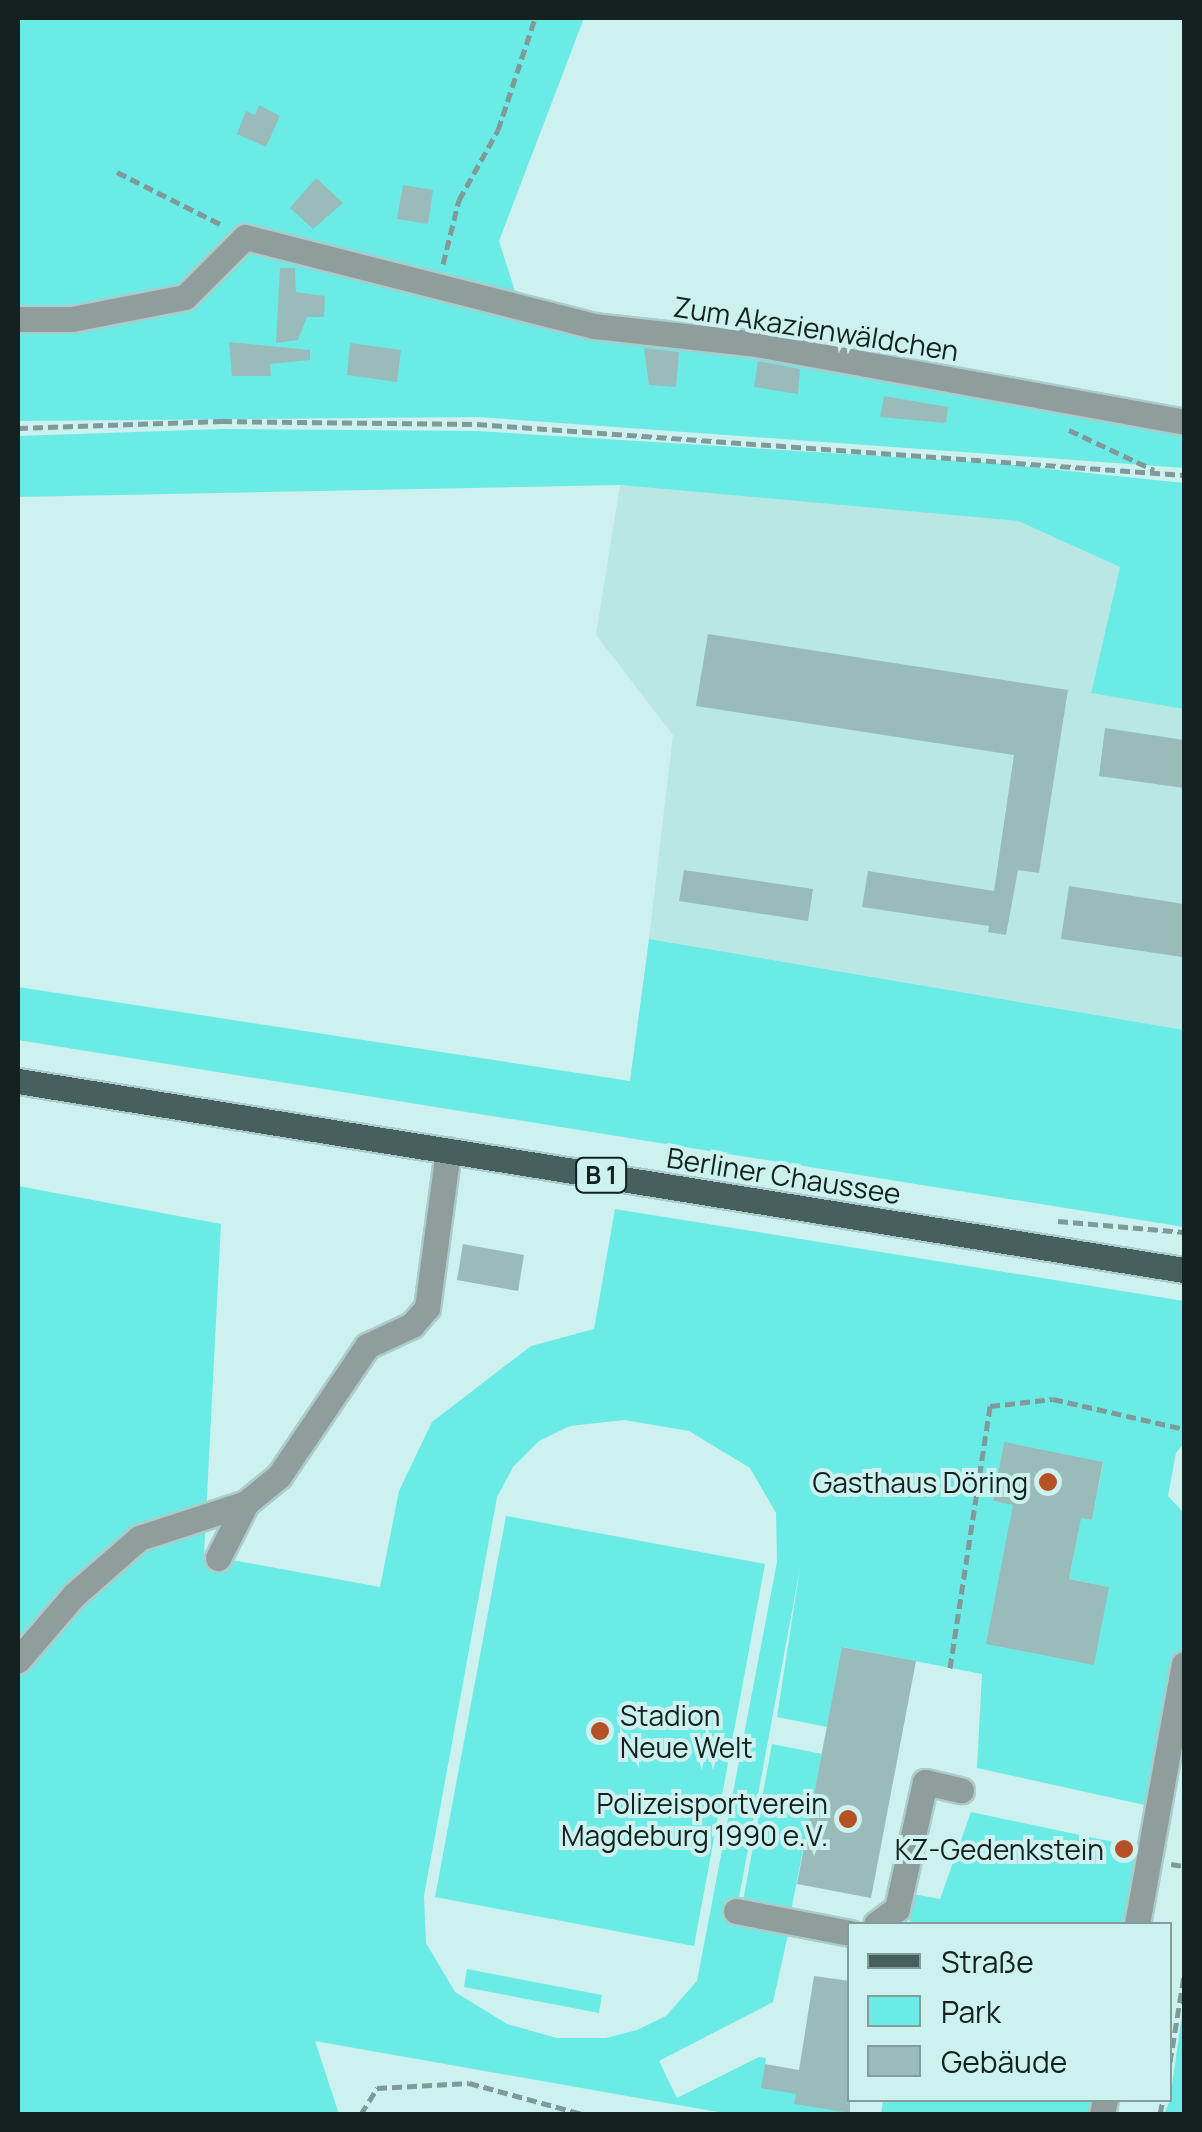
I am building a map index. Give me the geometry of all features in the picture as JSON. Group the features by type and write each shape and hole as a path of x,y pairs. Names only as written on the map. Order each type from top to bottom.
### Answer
{"main road":[{"name":"Berliner Chaussee","path":"18,1080 1184,1270"}],"street":[{"name":"Zum Akazienwäldchen","path":"245,237 440,292 594,326 756,344 1184,422"},
{"path":"18,320 72,318 185,297 245,237"},
{"path":"18,1660 74,1595 138,1538 246,1503 279,1476 373,1340 402,1331 427,1308 448,1150"},
{"path":"218,1558 246,1503"},
{"path":"1137,1922 1184,1664"},
{"path":"879,1922 897,1908 924,1782 961,1790"},
{"path":"736,1912 847,1931"}],"path":[{"path":"440,292 459,200 498,130 535,18"},
{"path":"118,172 245,237"},
{"path":"18,428 222,421 477,424 1184,475"},
{"path":"1062,426 1162,473"},
{"path":"950,1668 990,1406 1053,1399 1184,1429"},
{"path":"1172,2050 1184,1976"},
{"path":"361,2114 377,2088 469,2083 582,2114"}],"shaded area":[{"path":"620,485 1018,521 1120,567 1091,692 1184,709 1184,1030 649,939 673,735 596,635"}],"green space":[{"path":"18,18 584,18 499,241 521,310 1184,422 1184,468 478,417 18,421"},
{"path":"223,429 477,431 993,463 1184,483 1184,709 1091,693 1120,567 1018,521 620,485 18,497 18,436"},
{"path":"649,939 1184,1030 1184,1227 18,1040 18,987 630,1081"},
{"path":"18,1186 221,1224 204,1555 380,1587 399,1491 432,1422 531,1346 594,1329 615,1209 1184,1301 1184,1443 1176,1453 1168,1496 1184,1513 1184,1641 1149,1806 977,1768 982,1674 843,1647 827,1727 777,1717 800,1568 735,1919 789,1930 773,2002 659,2061 677,2098 759,2057 766,2058 762,2088 799,2070 795,2104 861,2114 729,2114 315,2041 339,2114 18,2114","holes":["624,1420 689,1431 750,1468 776,1513 777,1562 697,1981 666,2016 637,2030 606,2038 557,2038 507,2024 455,1992 426,1943 424,1896 497,1497 513,1467 539,1441 570,1426","1004,1443 1103,1463 1092,1520 993,1501","1078,1532 1069,1579 1108,1587 987,1644"]},
{"name":"Stadion Neue Welt","path":"506,1516 765,1564 694,1946 435,1897"},
{"path":"772,1744 822,1754 791,1911 743,1901"},
{"path":"971,1812 1137,1847 1125,1922 909,1922 913,1894 940,1899"},
{"path":"467,1969 602,1995 599,2013 464,1987"},
{"path":"1184,2000 1184,2114 1164,2114 1172,2102"},
{"path":"883,2102 1101,2102 1099,2114 881,2114"}],"building":[{"path":"259,105 280,116 266,147 237,134 246,111 255,115"},
{"path":"316,178 343,203 313,229 290,208"},
{"path":"403,185 433,190 428,224 397,219"},
{"path":"280,268 295,268 296,292 325,296 324,317 307,317 298,340 276,343"},
{"path":"229,342 310,350 310,360 270,364 271,376 232,376"},
{"path":"350,343 401,350 397,382 347,375"},
{"path":"644,348 679,352 676,387 649,385"},
{"path":"758,361 800,369 798,394 754,387"},
{"path":"884,396 948,407 946,423 880,417"},
{"path":"708,634 1068,690 1039,873 1018,870 1006,935 988,932 989,926 862,907 868,871 994,891 1014,755 696,706"},
{"path":"1105,728 1184,740 1184,788 1099,776"},
{"path":"684,870 813,889 808,921 679,901"},
{"path":"1069,886 1184,904 1182,957 1061,939"},
{"path":"463,1244 524,1255 518,1291 457,1280"},
{"path":"1004,1442 1103,1462 1092,1520 1081,1518 1069,1579 1109,1587 1094,1665 986,1644 1013,1505 993,1501"},
{"name":"Polizeisportverein Magdeburg 1990 e.V.","path":"842,1647 916,1661 871,1898 797,1884"},
{"path":"814,1976 847,1981 850,2113 794,2104 796,2094 761,2088 765,2064 799,2070"}],"place":[{"name":"Gasthaus Döring","path":"1048,1482"},
{"name":"Stadion Neue Welt","path":"600,1731"},
{"name":"Polizeisportverein Magdeburg 1990 e.V.","path":"848,1819"},
{"name":"KZ-Gedenkstein","path":"1124,1849"}]}
